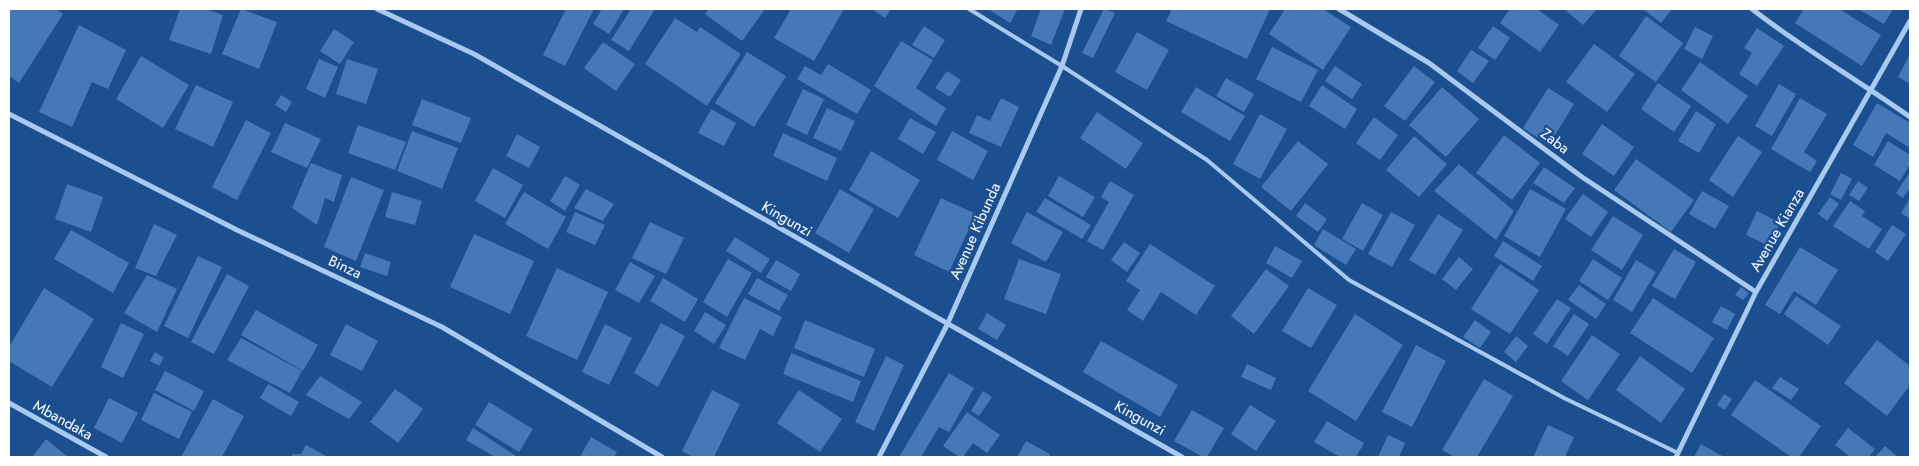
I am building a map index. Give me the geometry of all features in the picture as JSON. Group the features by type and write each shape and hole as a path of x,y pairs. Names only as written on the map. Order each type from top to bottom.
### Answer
{"street":[{"name":"Kingunzi","path":"377,9 474,54 947,325 1182,457"},
{"name":"Avenue Kibunda","path":"879,457 947,325 1062,66 1081,9"},
{"name":"Zaba","path":"1339,9 1429,63 1582,177 1756,292"},
{"path":"1752,9 1910,117"},
{"name":"Avenue Kianza","path":"1677,455 1756,292 1873,90 1910,21"},
{"name":"Binza","path":"9,114 237,230 442,327 662,457"},
{"name":"Mbandaka","path":"9,403 106,457"}],"lane":[{"path":"969,9 1062,66 1207,160 1349,280 1564,398 1677,455"}],"building":[{"path":"9,9 56,9 63,14 19,83 9,76"},
{"path":"180,9 205,9 223,15 211,54 169,40"},
{"path":"241,9 277,22 259,69 222,54"},
{"path":"566,9 594,9 565,66 543,55"},
{"path":"602,9 624,9 609,34 593,24"},
{"path":"631,9 655,9 629,51 611,40"},
{"path":"709,9 765,9 742,41 705,14"},
{"path":"791,9 844,9 814,61 774,38"},
{"path":"872,9 891,9 885,18"},
{"path":"988,9 1018,9 1010,23"},
{"path":"1041,9 1065,9 1051,45 1031,36"},
{"path":"1104,9 1115,13 1093,58 1082,53"},
{"path":"1172,9 1270,9 1247,59 1166,21"},
{"path":"1285,9 1323,9 1351,27 1323,70 1269,34"},
{"path":"1510,9 1537,9 1559,25 1540,52 1500,23"},
{"path":"1564,9 1597,9 1583,25"},
{"path":"1643,9 1672,9 1661,23"},
{"path":"1804,9 1839,9 1881,35 1862,66 1795,23"},
{"path":"1858,9 1893,9 1884,24"},
{"path":"1646,16 1683,43 1656,82 1619,56"},
{"path":"675,18 697,32 700,27 741,54 707,106 645,64"},
{"path":"79,25 126,50 108,89 92,82 72,127 39,112"},
{"path":"924,26 945,40 934,58 912,45"},
{"path":"1493,26 1510,38 1495,60 1478,48"},
{"path":"1695,27 1713,36 1702,59 1684,49"},
{"path":"1757,28 1784,46 1757,86 1739,74 1752,53 1744,48"},
{"path":"334,29 354,42 340,64 320,51"},
{"path":"1137,32 1169,50 1147,90 1115,72"},
{"path":"901,41 933,60 916,88 946,108 936,126 874,86"},
{"path":"603,42 635,64 616,91 584,68"},
{"path":"1594,44 1635,74 1607,112 1566,82"},
{"path":"1272,47 1318,70 1301,102 1256,79"},
{"path":"1471,50 1489,61 1473,83 1457,71"},
{"path":"747,52 786,76 754,127 715,103"},
{"path":"1910,54 1910,84 1898,77"},
{"path":"141,56 189,85 163,128 116,99"},
{"path":"319,59 338,67 325,98 306,89"},
{"path":"347,59 378,69 366,104 336,94"},
{"path":"1700,62 1748,96 1728,124 1681,90"},
{"path":"828,64 871,90 857,114 797,79 805,66 821,75"},
{"path":"1335,66 1362,84 1352,99 1325,81"},
{"path":"1414,66 1435,82 1405,121 1384,106"},
{"path":"947,71 961,80 950,97 935,88"},
{"path":"1226,78 1254,94 1244,112 1216,96"},
{"path":"1658,83 1691,106 1674,132 1641,109"},
{"path":"1779,84 1796,94 1772,136 1755,126"},
{"path":"196,85 233,102 213,147 175,129"},
{"path":"1322,85 1357,109 1345,129 1309,106"},
{"path":"1196,87 1245,116 1230,141 1181,112"},
{"path":"1442,87 1479,119 1446,157 1409,125"},
{"path":"1548,88 1574,104 1549,145 1523,128"},
{"path":"803,89 824,99 807,135 786,125"},
{"path":"281,95 292,102 286,112 275,105"},
{"path":"1001,98 1019,107 1001,147 969,133 977,115 990,121"},
{"path":"1800,98 1827,114 1804,152 1817,161 1810,172 1771,149"},
{"path":"422,99 471,118 461,143 412,125"},
{"path":"1877,103 1910,123 1910,148 1886,133 1873,157 1853,145"},
{"path":"827,108 855,121 841,151 813,138"},
{"path":"711,109 736,123 724,146 698,133"},
{"path":"1696,111 1716,124 1699,153 1678,141"},
{"path":"1097,112 1143,143 1126,169 1080,138"},
{"path":"1260,114 1287,129 1260,179 1233,164"},
{"path":"1374,117 1398,135 1380,160 1356,143"},
{"path":"910,118 936,132 923,154 898,139"},
{"path":"246,120 271,133 237,200 212,187"},
{"path":"285,123 321,139 307,168 271,152"},
{"path":"1602,124 1634,147 1614,176 1582,154"},
{"path":"358,125 406,142 395,170 348,153"},
{"path":"412,131 458,148 442,189 397,171"},
{"path":"952,131 988,151 973,180 937,160"},
{"path":"783,133 837,158 827,181 773,156"},
{"path":"517,134 540,147 529,168 506,156"},
{"path":"1504,135 1540,163 1512,200 1476,173"},
{"path":"1414,136 1447,164 1419,197 1386,170"},
{"path":"1738,136 1762,152 1733,197 1709,180"},
{"path":"1298,141 1328,164 1291,211 1261,187"},
{"path":"1888,141 1910,155 1910,164 1900,181 1874,165"},
{"path":"871,151 920,180 898,218 849,190"},
{"path":"1636,159 1694,200 1671,232 1614,190"},
{"path":"311,163 342,175 334,202 325,198 317,225 292,208"},
{"path":"1459,164 1514,211 1496,240 1434,191"},
{"path":"1544,167 1575,188 1564,203 1533,183"},
{"path":"493,168 523,185 505,218 475,201"},
{"path":"1910,172 1910,188 1903,198 1896,193"},
{"path":"1841,173 1852,179 1841,200 1830,194"},
{"path":"565,176 580,185 565,211 550,201"},
{"path":"1059,176 1095,197 1083,217 1048,196"},
{"path":"351,177 384,190 356,261 324,247"},
{"path":"1110,181 1134,195 1103,250 1087,241 1109,202 1101,197"},
{"path":"1858,181 1868,188 1859,201 1849,195"},
{"path":"67,184 103,197 91,232 55,219"},
{"path":"586,189 614,204 603,221 574,208"},
{"path":"840,189 874,209 849,253 815,233"},
{"path":"1530,189 1566,209 1540,257 1504,236"},
{"path":"1702,191 1729,206 1715,229 1689,214"},
{"path":"392,192 422,201 415,225 385,217"},
{"path":"524,192 566,217 548,249 505,224"},
{"path":"1583,194 1608,212 1591,237 1565,219"},
{"path":"1830,197 1839,204 1827,221 1818,214"},
{"path":"941,198 976,214 949,272 914,255"},
{"path":"1045,198 1091,225 1082,239 1036,212"},
{"path":"1910,198 1910,219 1901,213"},
{"path":"1850,201 1865,211 1862,216 1882,229 1869,249 1833,226"},
{"path":"1305,203 1327,219 1318,232 1296,216"},
{"path":"1362,203 1383,215 1363,251 1342,239"},
{"path":"1757,211 1780,223 1769,246 1746,235"},
{"path":"575,212 605,225 595,245 566,232"},
{"path":"1027,212 1063,232 1046,262 1011,243"},
{"path":"1391,212 1415,225 1392,267 1368,254"},
{"path":"1438,214 1463,230 1435,275 1409,260"},
{"path":"1613,216 1643,235 1622,270 1591,250"},
{"path":"650,222 684,238 666,274 632,258"},
{"path":"154,224 177,235 156,276 135,268"},
{"path":"1892,225 1906,234 1888,261 1875,252"},
{"path":"1323,229 1356,249 1346,265 1314,245"},
{"path":"71,230 129,263 113,293 54,259"},
{"path":"474,234 534,261 510,314 450,287"},
{"path":"735,237 770,259 761,273 726,251"},
{"path":"1503,241 1542,266 1533,281 1494,256"},
{"path":"1124,242 1140,253 1127,272 1111,260"},
{"path":"1150,244 1215,286 1196,315 1161,292 1143,321 1127,310 1140,290 1126,281"},
{"path":"1275,246 1302,261 1292,278 1266,263"},
{"path":"1800,247 1838,270 1816,305 1794,291 1780,314 1765,305"},
{"path":"1674,249 1696,262 1675,299 1652,286"},
{"path":"365,253 391,262 387,276 360,267"},
{"path":"198,256 222,267 188,338 164,326"},
{"path":"1459,257 1473,269 1456,290 1442,279"},
{"path":"728,259 752,273 727,317 703,302"},
{"path":"1019,259 1061,274 1046,314 1004,299"},
{"path":"1593,259 1622,278 1608,300 1579,281"},
{"path":"776,260 800,274 791,291 766,277"},
{"path":"1636,260 1656,272 1632,312 1613,300"},
{"path":"630,262 655,276 639,303 615,290"},
{"path":"1500,264 1539,290 1510,334 1471,309"},
{"path":"557,268 608,292 577,360 526,336"},
{"path":"1266,269 1289,286 1254,334 1231,316"},
{"path":"227,274 249,286 214,354 191,342"},
{"path":"147,275 177,289 157,332 124,313"},
{"path":"663,278 698,299 685,322 650,301"},
{"path":"757,278 788,295 779,311 748,294"},
{"path":"1579,285 1606,304 1596,319 1568,300"},
{"path":"1741,287 1749,293 1743,300 1735,295"},
{"path":"44,288 94,319 52,387 9,361 9,347"},
{"path":"1308,288 1337,305 1311,348 1282,331"},
{"path":"1796,296 1841,326 1828,345 1784,314"},
{"path":"744,298 782,317 773,336 760,329 745,360 719,348"},
{"path":"1653,298 1714,338 1692,373 1630,333"},
{"path":"1557,299 1571,308 1547,344 1533,334"},
{"path":"1721,306 1735,314 1727,330 1712,322"},
{"path":"256,310 318,345 303,371 241,335"},
{"path":"705,312 726,325 714,344 694,331"},
{"path":"987,313 1006,325 997,340 978,329"},
{"path":"1355,314 1403,345 1356,421 1308,391"},
{"path":"1574,314 1589,324 1568,356 1553,346"},
{"path":"805,320 875,349 864,377 794,348"},
{"path":"1475,320 1491,332 1480,348 1463,337"},
{"path":"121,323 144,334 123,378 101,367"},
{"path":"661,323 685,336 658,387 634,373"},
{"path":"346,324 378,341 362,371 330,355"},
{"path":"605,324 632,338 609,385 582,372"},
{"path":"1592,335 1620,354 1588,400 1561,381"},
{"path":"1516,336 1528,346 1516,362 1504,352"},
{"path":"241,338 302,371 290,393 227,360"},
{"path":"1877,340 1910,366 1910,385 1887,416 1844,383"},
{"path":"1101,341 1178,385 1160,417 1083,372"},
{"path":"1416,345 1446,361 1412,427 1382,412"},
{"path":"155,352 164,358 159,366 150,361"},
{"path":"791,353 861,381 853,402 783,374"},
{"path":"886,356 904,365 874,431 855,422"},
{"path":"1640,356 1685,389 1661,423 1616,390"},
{"path":"1247,364 1276,378 1271,390 1241,377"},
{"path":"165,371 204,391 194,411 155,390"},
{"path":"949,373 974,388 949,432 939,427 921,457 899,457"},
{"path":"320,376 362,402 349,419 306,395"},
{"path":"1780,377 1799,389 1791,400 1772,388"},
{"path":"1484,379 1513,396 1477,457 1455,457 1442,450"},
{"path":"1755,380 1821,426 1799,457 1791,457 1731,415"},
{"path":"268,384 299,402 291,416 260,398"},
{"path":"395,389 423,409 398,443 370,422"},
{"path":"712,390 740,404 714,457 693,457 682,451"},
{"path":"799,390 842,419 820,452 777,423"},
{"path":"983,391 992,397 979,416 971,411"},
{"path":"154,393 192,412 179,439 141,420"},
{"path":"1724,394 1732,399 1725,410 1717,405"},
{"path":"109,398 138,413 122,443 94,428"},
{"path":"213,399 244,416 222,457 181,457"},
{"path":"489,402 533,429 519,452 475,425"},
{"path":"1250,405 1276,421 1256,451 1231,434"},
{"path":"1192,410 1224,428 1207,457 1203,457 1174,441"},
{"path":"967,412 1000,435 987,453 973,443 963,457 959,457 943,446"},
{"path":"1327,421 1364,443 1356,457 1340,457 1314,442"},
{"path":"1548,425 1574,437 1565,457 1533,457"},
{"path":"473,428 516,456 495,457 466,440"},
{"path":"1848,428 1875,449 1869,457 1850,457 1835,445"},
{"path":"1388,435 1405,443 1399,457 1378,457"},
{"path":"591,437 617,452 614,457 580,457"},
{"path":"46,439 68,457 32,457"},
{"path":"1026,441 1050,454 1049,457 1017,457"},
{"path":"1701,444 1724,457 1694,457"},
{"path":"306,445 326,456 291,457 292,454 301,454"},
{"path":"1885,446 1898,457 1875,457"}]}
